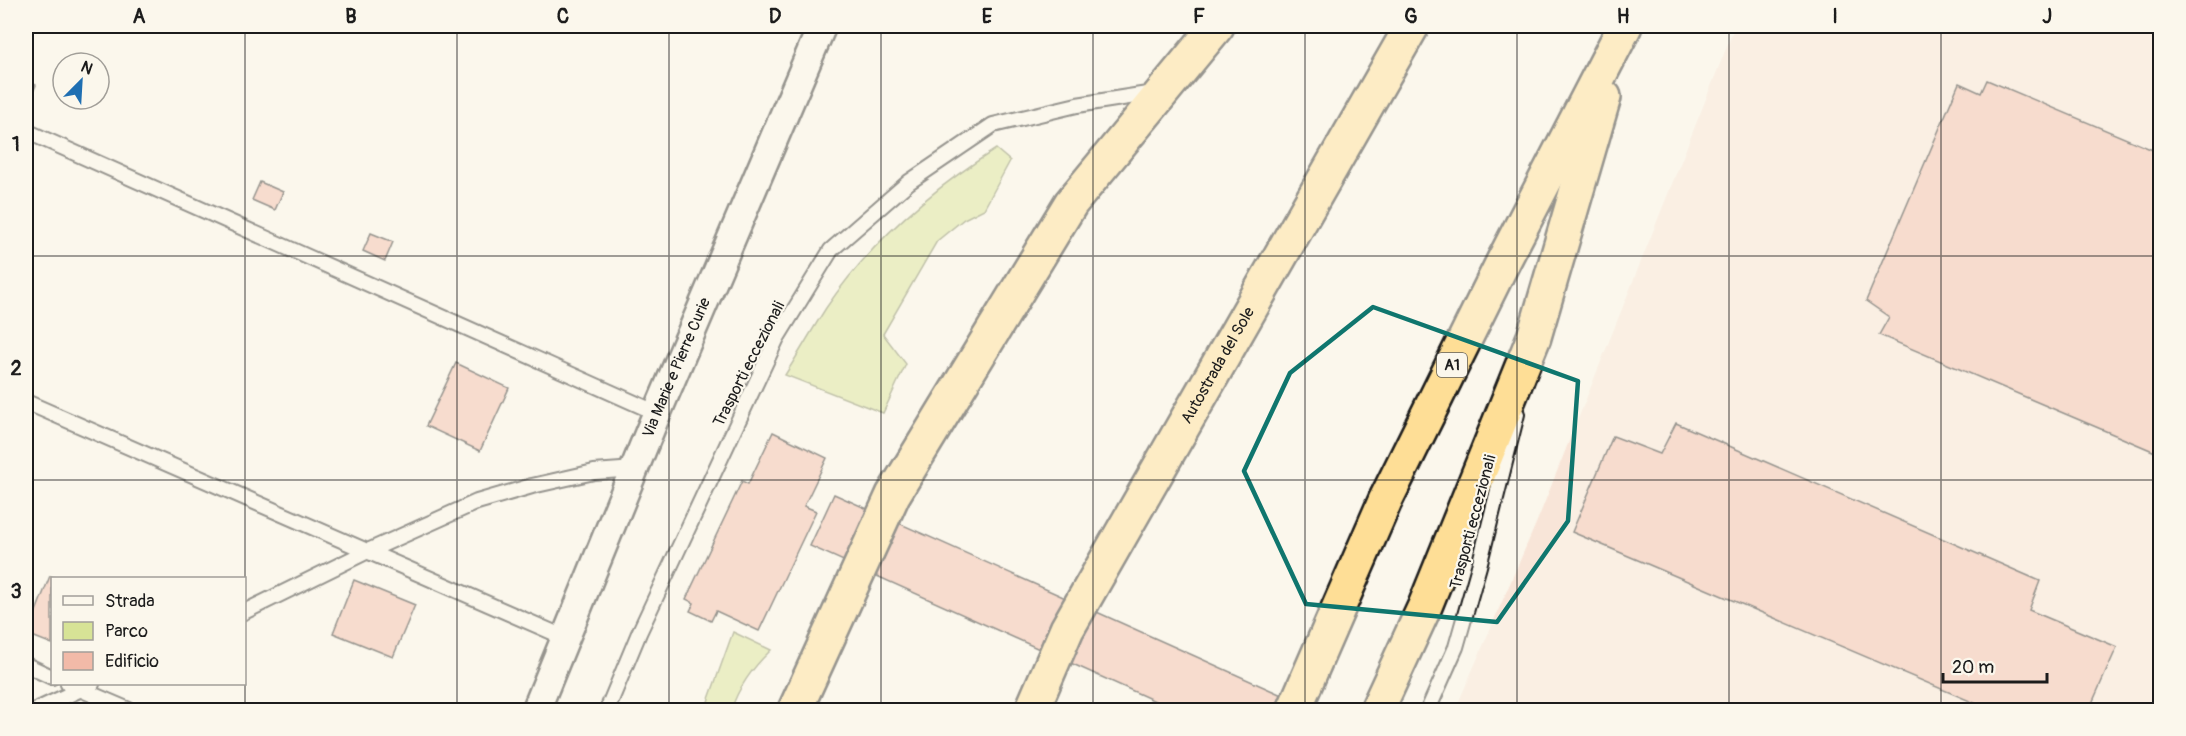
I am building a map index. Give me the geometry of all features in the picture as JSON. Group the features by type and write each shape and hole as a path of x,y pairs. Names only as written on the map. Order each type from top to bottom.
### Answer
{"highway":[{"path":"795,711 893,495 1071,203 1217,26"},
{"name":"Autostrada del Sole","path":"1032,711 1067,629 1412,26"},
{"path":"1377,711 1429,596 1534,338 1625,26"},
{"name":"A1","path":"1294,711 1385,501 1504,260 1625,26"}],"street":[{"name":"Via Marie e Pierre Curie","path":"536,711 657,412 822,26"}],"lane":[{"name":"Trasporti eccezionali","path":"607,711 639,633 777,338 831,250 909,182 993,125 1077,105 1162,92"},
{"path":"26,131 657,412"},
{"name":"Trasporti eccezionali","path":"1428,711 1456,647 1509,449 1534,338"},
{"path":"26,402 566,638"},
{"path":"246,611 368,551 477,502 594,472 635,468"},
{"path":"26,664 51,676"},
{"path":"36,711 80,685 129,711"}],"highlighted area":[{"path":"1373,307 1578,381 1568,521 1497,622 1306,604 1244,471 1290,373"}],"shaded area":[{"path":"1735,26 2160,26 2160,710 1455,710 1538,519"}],"green space":[{"path":"996,149 1010,161 984,209 964,219 937,241 883,334 906,364 883,413 785,375 843,284 881,240 947,182"},
{"path":"733,632 771,650 747,678 731,710 705,710"}],"building":[{"path":"26,80 36,85 27,106 26,105"},
{"path":"1987,80 2160,153 2160,454 1879,335 1889,317 1866,301 1959,83 1981,93"},
{"path":"260,182 283,192 275,210 252,200"},
{"path":"371,233 393,242 385,261 363,251"},
{"path":"456,363 509,388 480,451 426,426"},
{"path":"1676,423 2040,581 2029,610 2117,647 2089,710 1991,710 1572,532 1613,436 1660,454"},
{"path":"773,432 827,458 804,506 816,511 759,631 716,611 711,621 690,611 694,603 686,599 742,481 748,484"},
{"path":"834,494 1315,710 1175,710 810,546"},
{"path":"50,576 53,577 51,577 51,644 27,634"},
{"path":"354,580 415,605 393,657 333,633"}]}
